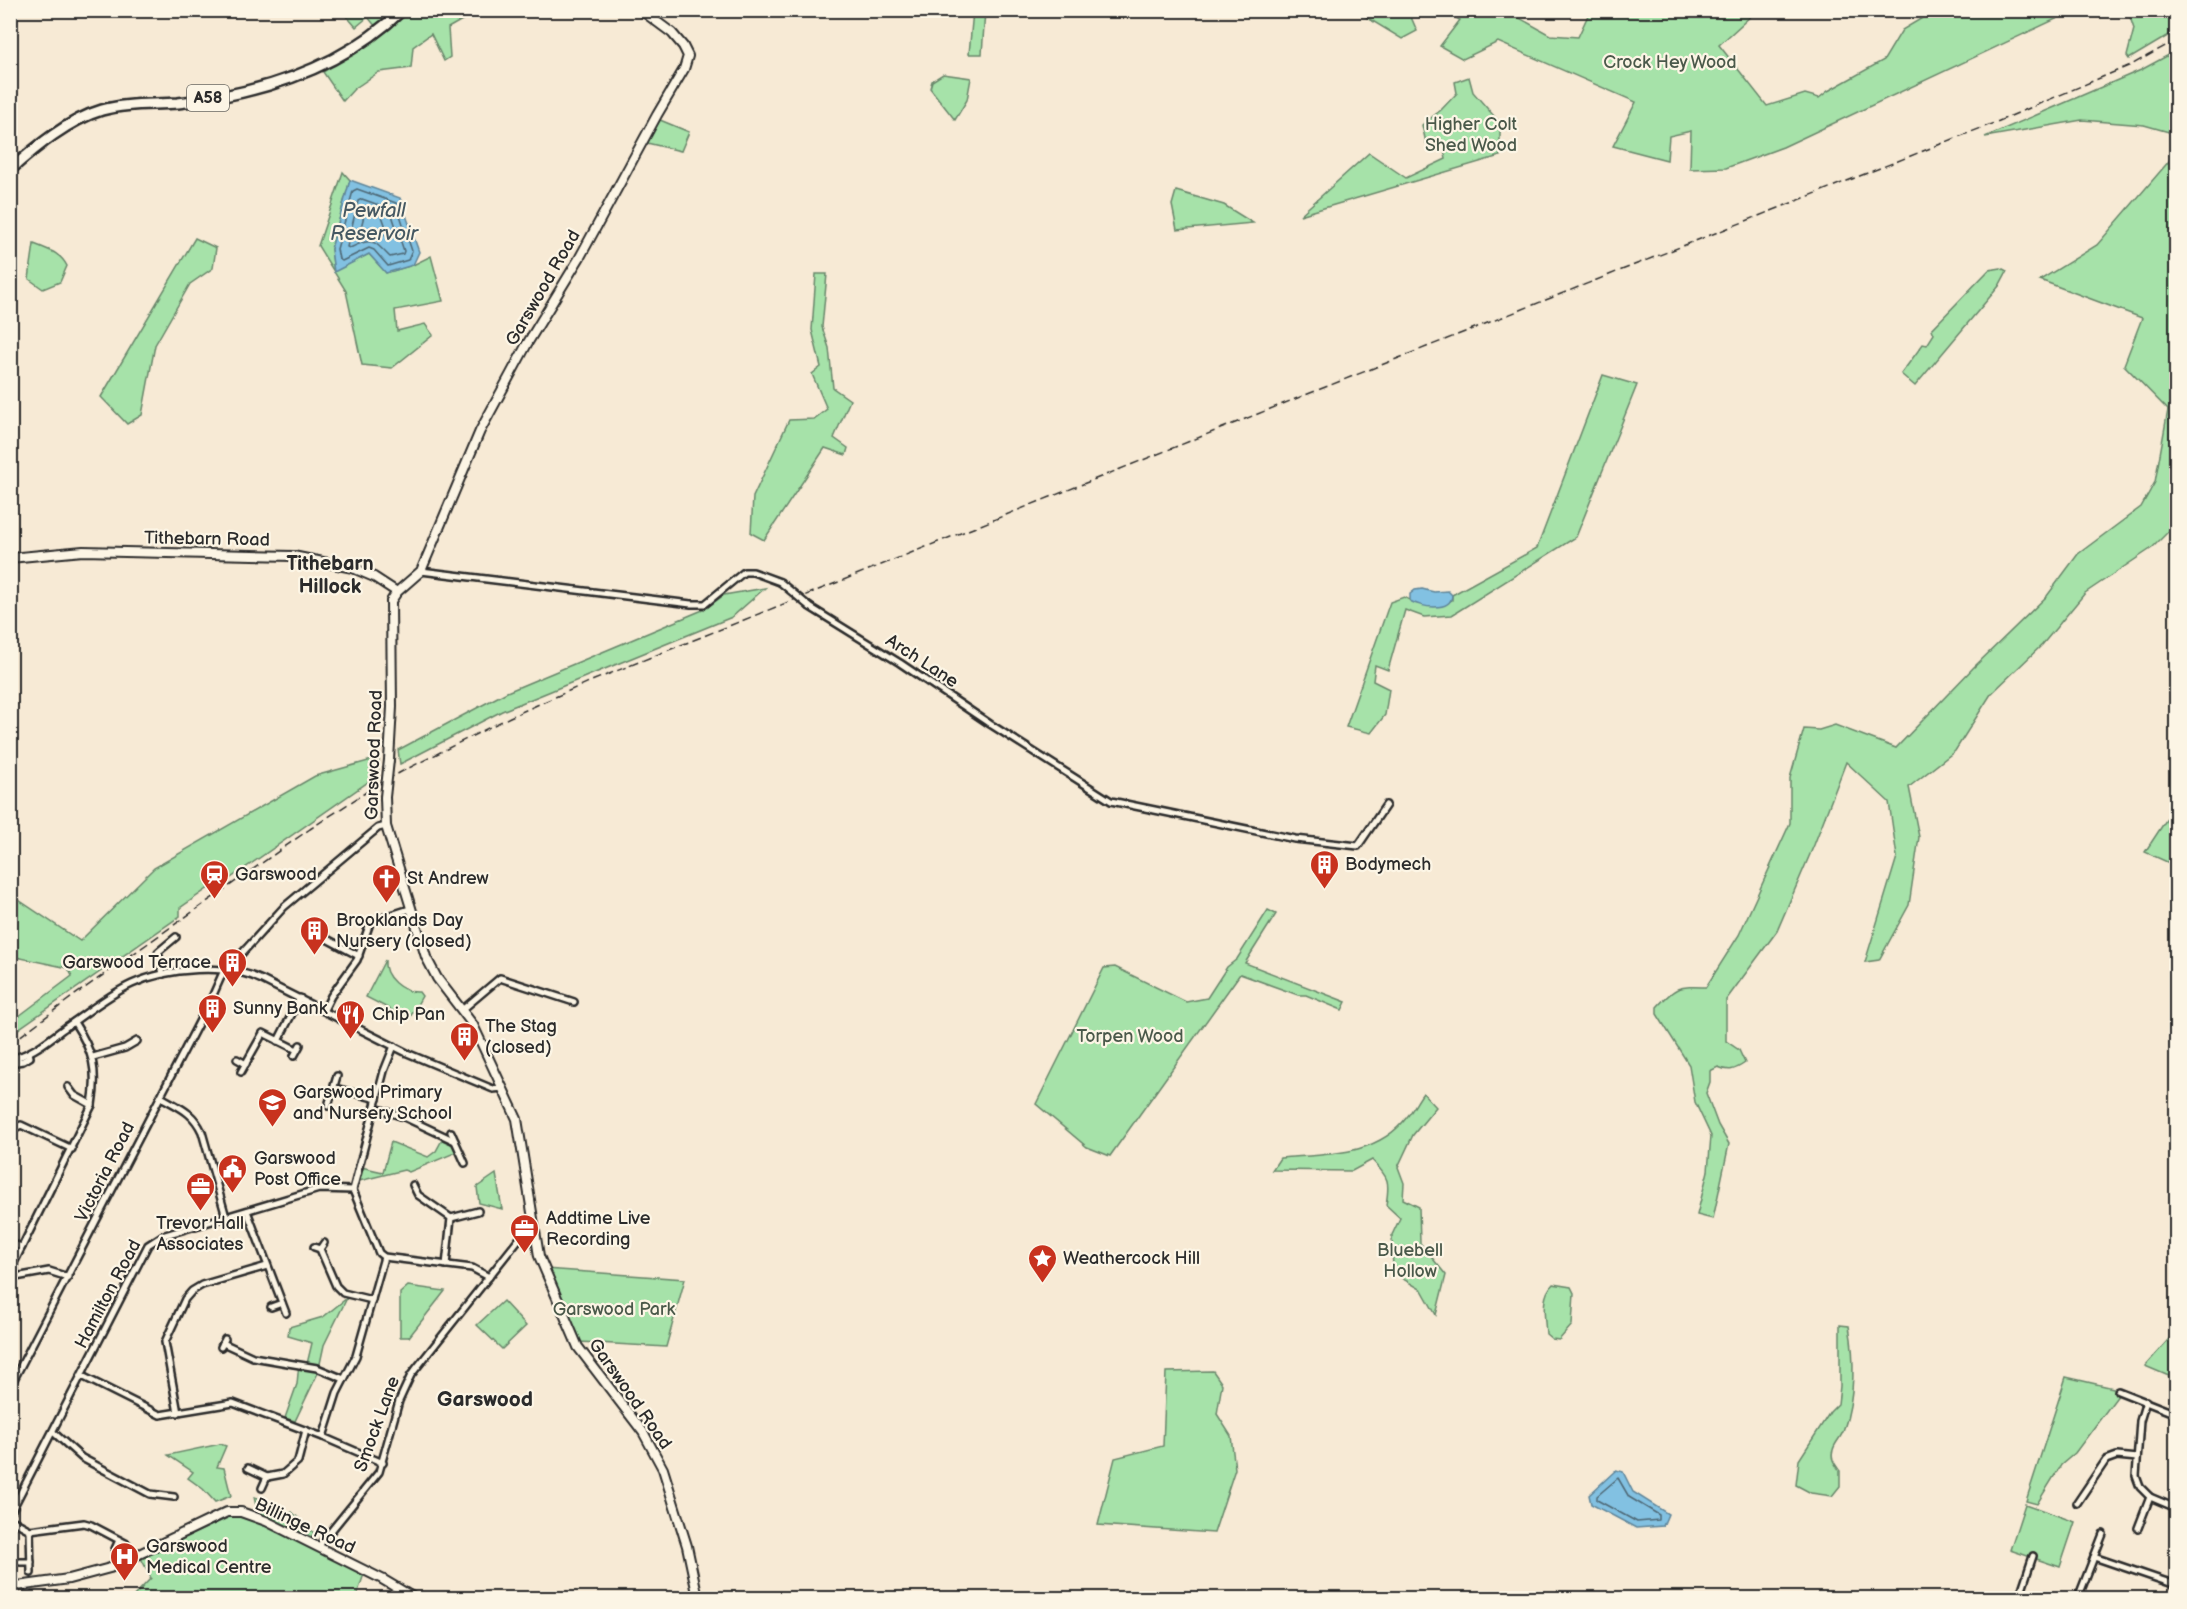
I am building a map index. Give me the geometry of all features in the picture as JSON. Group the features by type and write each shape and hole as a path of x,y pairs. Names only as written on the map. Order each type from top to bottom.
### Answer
{"highway":[{"name":"A58","path":"10,170 41,144 100,111 122,106 196,100 253,89 302,75 370,37 402,10"}],"street":[{"name":"Garswood Road","path":"642,10 672,33 683,46 688,57 684,69 580,257 527,344 480,430 421,571 397,592 391,601 392,707 385,797 386,826 410,909 430,967 482,1041 517,1119 539,1256 578,1347 643,1432 663,1469 687,1546 698,1599"},
{"name":"Tithebarn Road","path":"10,558 83,551 293,556 353,568 374,577 397,592"},
{"name":"Arch Lane","path":"421,571 691,604 705,604 744,572 753,572 780,582 810,607 1111,801 1295,839 1358,846 1386,805"},
{"path":"231,970 234,962 284,907 378,828 386,826"},
{"path":"324,1010 359,956 370,923 410,909"},
{"path":"318,934 322,927"},
{"path":"308,929 359,956"},
{"path":"165,974 158,951 173,939 175,949"},
{"name":"Victoria Road","path":"10,1387 161,1097 224,970"},
{"path":"10,1061 29,1053 130,985 165,974 231,970 251,975 394,1046 493,1089 503,1088"},
{"path":"462,1010 500,978 574,1002"},
{"path":"278,1041 300,998"},
{"path":"68,1277 52,1271 13,1277 14,1263 92,1105 93,1057 74,1022"},
{"path":"242,1072 263,1033 297,1050"},
{"path":"93,1057 128,1049 137,1041"},
{"path":"394,1046 384,1071 352,1190 380,1253 384,1257 472,1268 489,1277"},
{"path":"237,1059 246,1064"},
{"path":"328,1106 337,1076"},
{"path":"334,1088 377,1099"},
{"path":"68,1090 92,1105"},
{"path":"161,1097 196,1119 202,1132 226,1217"},
{"path":"375,1108 404,1117 455,1141"},
{"path":"20,1124 72,1149"},
{"path":"451,1132 465,1163"},
{"path":"413,1185 418,1196 451,1218 478,1212"},
{"name":"Hamilton Road","path":"10,1514 147,1245 162,1236 319,1189 352,1190"},
{"path":"411,1201 418,1196"},
{"path":"247,1211 286,1313"},
{"path":"446,1264 451,1218"},
{"name":"Smock Lane","path":"318,1547 342,1515 375,1480 383,1463 399,1401 411,1375 519,1239 534,1230"},
{"path":"10,1243 22,1247"},
{"path":"320,1246 336,1286 343,1293 372,1300"},
{"path":"323,1437 337,1393 356,1356 384,1257"},
{"path":"178,1413 165,1337 185,1299 202,1285 267,1266"},
{"path":"271,1307 282,1303"},
{"path":"223,1343 253,1357 317,1368 344,1379"},
{"path":"82,1376 160,1415 233,1403 306,1430 383,1463"},
{"path":"2118,1391 2176,1414"},
{"path":"2146,1401 2140,1421 2136,1476 2140,1487 2150,1497 2176,1508"},
{"path":"248,1468 267,1477 283,1474 298,1461 306,1430"},
{"path":"53,1432 82,1458 150,1494 174,1497"},
{"path":"2077,1503 2106,1460 2117,1456 2137,1458"},
{"path":"262,1488 267,1477"},
{"path":"165,1506 166,1496"},
{"path":"2138,1528 2150,1497"},
{"name":"Billinge Road","path":"10,1587 69,1579 110,1568 227,1512 241,1512 255,1516 318,1547 397,1587 414,1599"},
{"path":"10,1519 30,1530 91,1524 127,1544"},
{"path":"30,1530 31,1573"},
{"path":"2078,1599 2103,1534"},
{"path":"115,1549 119,1540"},
{"path":"2019,1599 2033,1556"},
{"path":"2094,1557 2176,1586"},
{"path":"20,1562 31,1562"}],"green space":[{"path":"342,11 376,11 384,20 376,27 368,17 356,27"},
{"path":"407,11 478,11 448,28 450,57 444,61 431,34 413,47 411,68 379,72 354,89 343,101 323,72 385,32"},
{"path":"973,11 985,11 982,54 969,54"},
{"path":"1356,11 1414,11 1411,17 1417,31 1402,39"},
{"name":"Crock Hey Wood","path":"1441,11 1507,11 1550,35 1578,37 1590,11 1748,11 1752,15 1719,45 1767,106 1805,94 1819,98 1884,60 1902,30 1929,14 1929,11 2073,11 1783,147 1726,168 1690,169 1691,131 1669,136 1667,160 1613,146 1636,102 1498,42 1463,59 1440,46 1460,20"},
{"path":"2128,11 2176,11 2176,31 2129,59 2127,56 2134,29"},
{"path":"2176,51 2176,134 2144,125 2082,120 1985,137 2141,70"},
{"path":"943,74 971,78 967,100 955,120 930,88 932,81"},
{"name":"Higher Colt Shed Wood","path":"1469,77 1473,92 1500,123 1500,156 1300,215 1369,153 1406,178 1446,159 1443,144 1426,143 1422,125 1457,93 1455,82"},
{"path":"660,120 689,132 681,151 647,143"},
{"path":"2176,153 2176,524 2152,548 2085,593 2042,645 1991,694 1955,751 1909,787 1919,837 1909,905 1879,960 1865,962 1897,857 1889,802 1846,762 1777,931 1726,1000 1726,1041 1739,1050 1745,1063 1732,1069 1718,1067 1710,1071 1710,1082 1706,1093 1718,1125 1729,1144 1713,1219 1697,1215 1708,1171 1711,1136 1695,1102 1689,1065 1657,1014 1657,1007 1673,991 1683,987 1706,987 1739,935 1790,823 1790,778 1804,729 1819,730 1835,725 1896,748 2047,596 2078,554 2141,507 2155,482 2168,410 2124,365 2142,318 2040,280 2097,245"},
{"path":"343,172 350,180 331,249 334,271 369,254 386,273 413,265 431,256 443,301 395,310 397,331 425,324 433,335 392,368 362,365 346,291 318,246"},
{"path":"1176,191 1224,205 1253,223 1177,230 1172,205"},
{"path":"195,238 216,248 213,268 190,284 155,345 142,415 127,424 101,397"},
{"path":"34,244 53,252 64,261 67,266 60,282 43,289 29,279"},
{"path":"2001,268 2007,271 1999,286 1915,386 1901,374 1923,344 1927,345 1934,334 1932,329 1989,270"},
{"path":"816,274 827,274 822,327 829,348 833,388 850,400 834,438 848,448 846,455 825,448 764,540 751,533 753,497 789,420 814,419 827,409 812,374 821,367 812,330"},
{"path":"1603,375 1637,385 1576,537 1452,615 1424,617 1405,610 1388,670 1375,665 1373,681 1389,689 1385,715 1371,733 1346,727 1390,602 1404,597 1428,606 1445,603 1452,600 1452,595 1537,548"},
{"path":"765,588 732,617 502,711 400,764 398,750 507,692 705,609 724,595"},
{"path":"379,758 378,775 225,882 216,883 180,908 180,916 11,1034 11,1022 72,976 68,968 11,956 11,895 80,941 154,868 315,776"},
{"path":"2176,809 2176,866 2145,852"},
{"name":"Torpen Wood","path":"1268,910 1276,914 1245,963 1346,1002 1342,1010 1306,995 1298,995 1240,974 1110,1156 1087,1147 1036,1104 1104,968 1115,967 1186,1002 1207,998 1227,967 1237,959"},
{"path":"385,960 387,972 395,983 406,990 419,992 422,996 409,1019 366,997"},
{"name":"Bluebell Hollow","path":"1423,1093 1436,1107 1413,1135 1398,1167 1404,1183 1403,1199 1419,1207 1420,1243 1446,1275 1436,1315 1422,1290 1393,1273 1392,1235 1400,1218 1386,1205 1387,1180 1372,1160 1352,1171 1272,1170 1280,1158 1349,1151 1381,1140 1407,1117"},
{"path":"442,1140 453,1145 457,1152 409,1172 404,1170 359,1181 361,1167 383,1172 391,1142 428,1157 436,1151"},
{"path":"496,1174 502,1209 479,1203 477,1187"},
{"name":"Garswood Park","path":"545,1269 685,1279 666,1347 580,1342"},
{"path":"1553,1284 1571,1287 1574,1293 1572,1325 1559,1340 1552,1339 1546,1334 1545,1301"},
{"path":"408,1286 445,1291 409,1337 400,1337 400,1293"},
{"path":"347,1298 324,1345 318,1373 295,1421 285,1418 297,1384 299,1363 307,1364 312,1343 288,1336 289,1327 323,1317"},
{"path":"503,1301 526,1326 502,1349 477,1325"},
{"path":"1840,1325 1849,1326 1853,1378 1848,1417 1832,1453 1840,1471 1840,1486 1832,1496 1811,1493 1796,1485 1799,1460 1830,1412 1838,1404"},
{"path":"2176,1331 2176,1379 2145,1366"},
{"path":"1213,1371 1222,1384 1217,1414 1231,1436 1235,1469 1214,1533 1098,1525 1115,1458 1163,1446 1166,1372"},
{"path":"2066,1377 2122,1390 2075,1453 2061,1465 2037,1504 2026,1501"},
{"path":"220,1444 226,1446 217,1467 224,1468 231,1496 215,1502 188,1478 193,1472 168,1455"},
{"path":"254,1497 258,1498 276,1517 284,1520 292,1512 314,1533 312,1537 258,1514"},
{"path":"2025,1504 2075,1522 2060,1567 2010,1550"},
{"path":"232,1516 249,1517 364,1574 356,1598 132,1598 151,1578 141,1558"}],"water":[{"name":"Pewfall Reservoir","path":"350,180 400,198 419,252 413,265 386,273 369,254 334,272 331,249"},
{"path":"1422,589 1434,592 1448,591 1452,595 1446,604 1434,607 1410,601 1410,594"},
{"path":"1616,1470 1623,1472 1633,1492 1668,1514 1663,1526 1636,1528 1591,1504 1589,1495"}],"railway":[{"path":"10,1044 72,997 310,829 374,787 510,717 589,682 1290,401 1999,121 2133,64 2176,40"}],"place":[{"name":"Bodymech","path":"1324,890"},
{"name":"Garswood","path":"214,900"},
{"name":"St Andrew","path":"386,904"},
{"name":"Brooklands Day Nursery (closed)","path":"315,956"},
{"name":"Garswood Terrace","path":"232,988"},
{"name":"Sunny Bank","path":"212,1034"},
{"name":"Chip Pan","path":"351,1040"},
{"name":"The Stag (closed)","path":"464,1062"},
{"name":"Garswood Primary and Nursery School","path":"272,1128"},
{"name":"Garswood Post Office","path":"233,1194"},
{"name":"Trevor Hall Associates","path":"200,1212"},
{"name":"Addtime Live Recording","path":"525,1254"},
{"name":"Weathercock Hill","path":"1042,1284"},
{"name":"Garswood Medical Centre","path":"125,1582"}],"district":[{"name":"Tithebarn Hillock","path":"330,576"},
{"name":"Garswood","path":"485,1399"}]}
